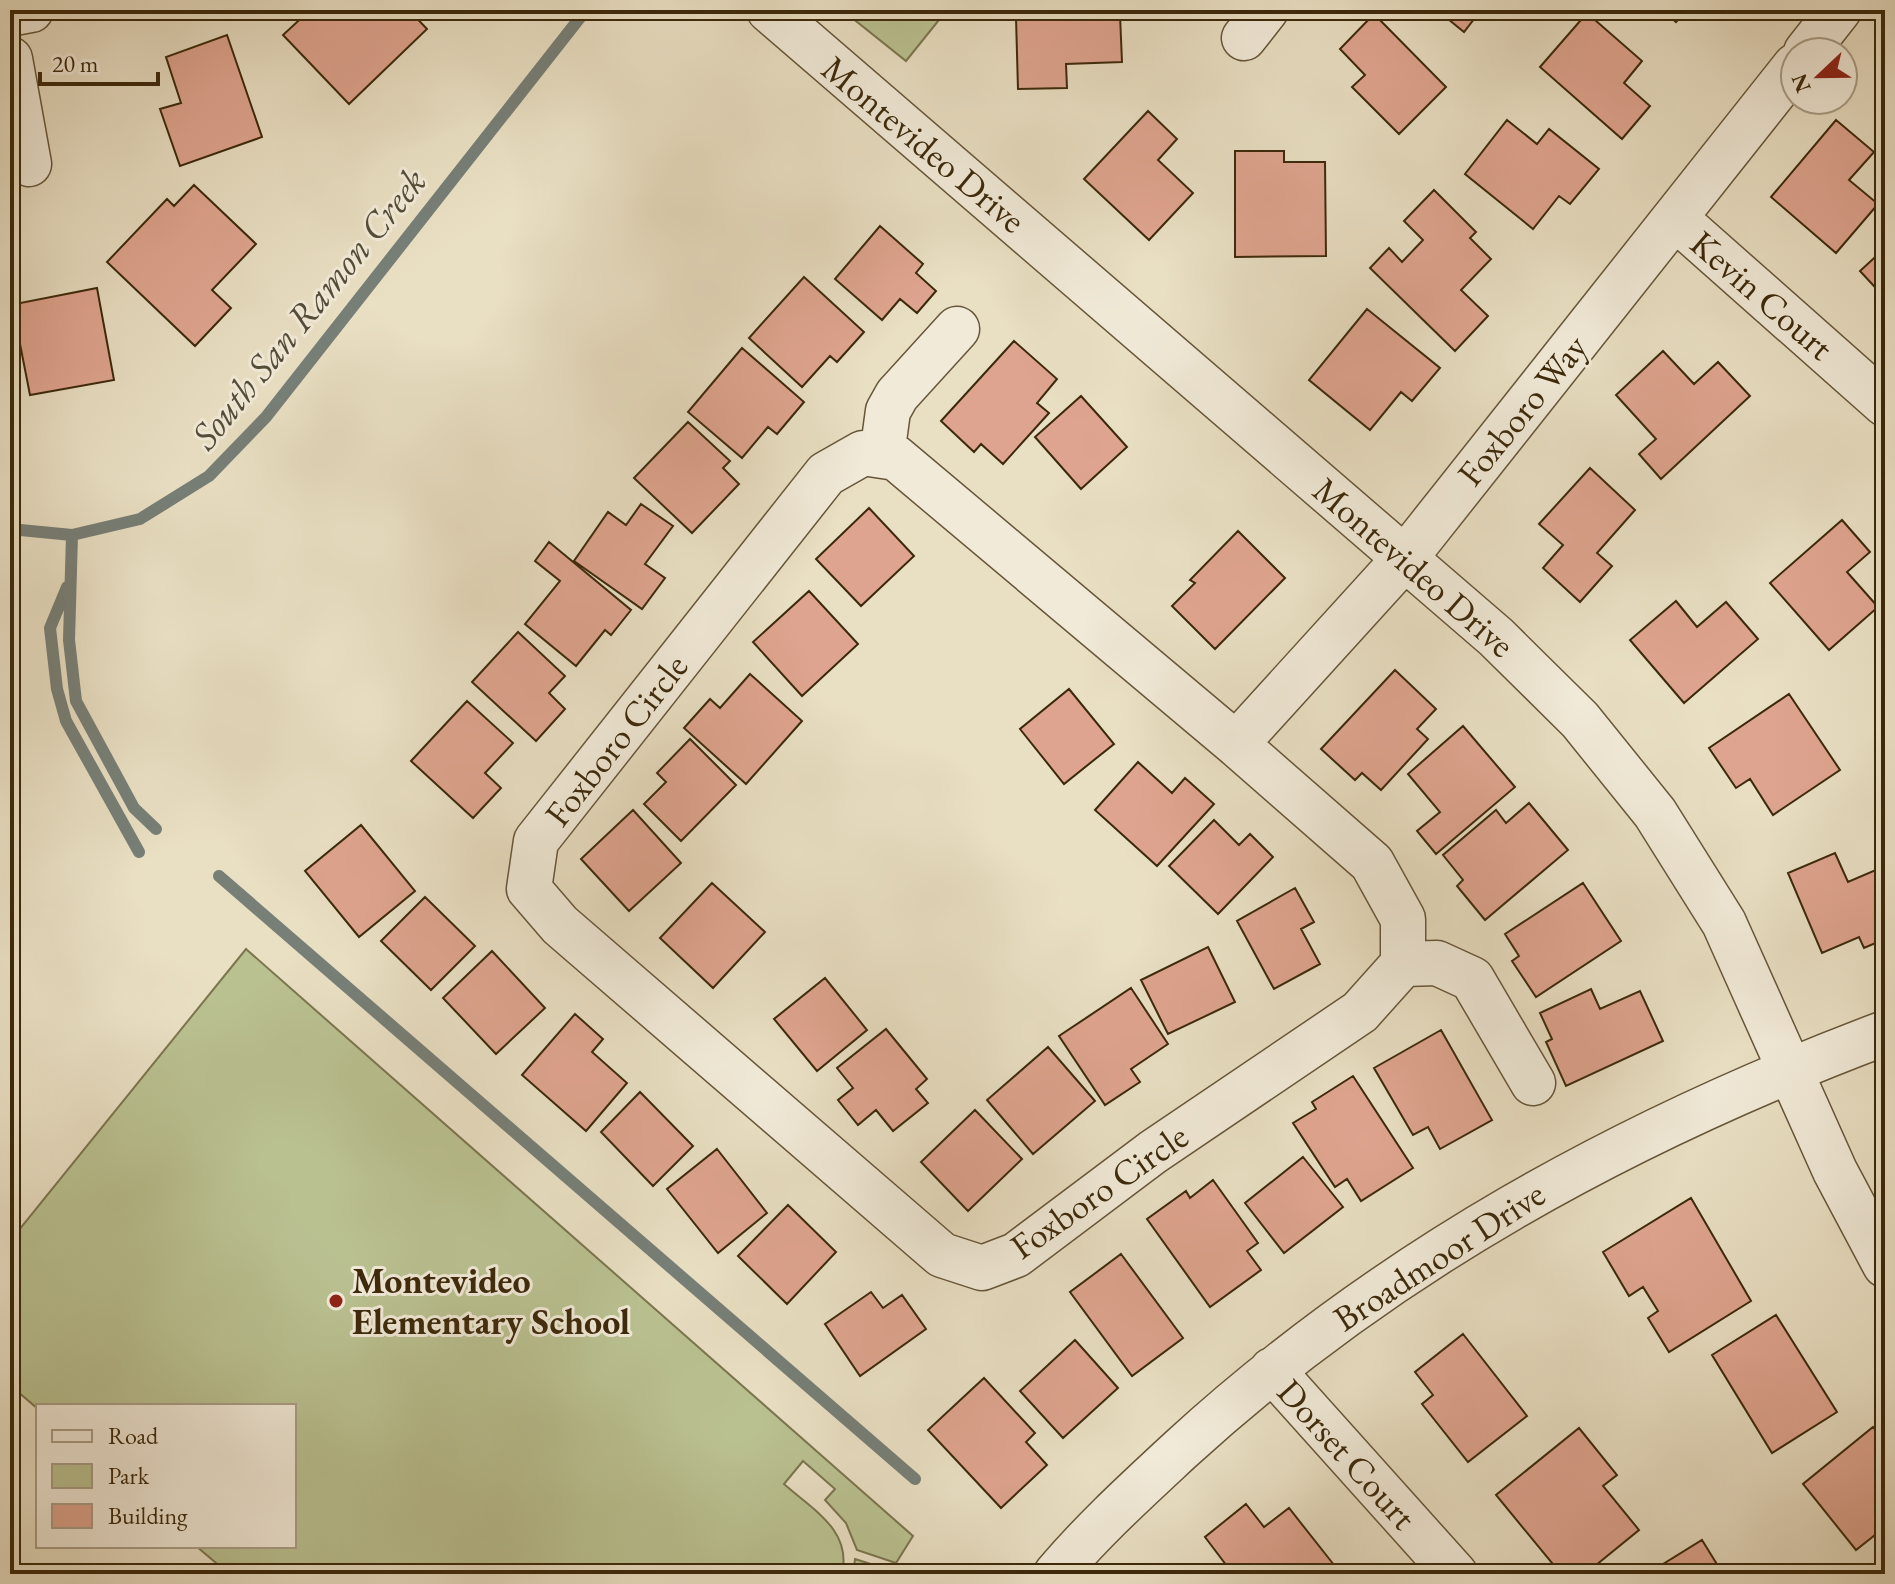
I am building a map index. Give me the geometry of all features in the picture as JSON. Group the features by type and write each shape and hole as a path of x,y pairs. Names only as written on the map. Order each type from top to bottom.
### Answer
{"street":[{"path":"10,14 31,10"},
{"name":"Montevideo Drive","path":"769,10 1496,637 1580,720 1655,813 1724,923 1835,1171 1885,1265"},
{"path":"1819,36 1839,10"},
{"path":"10,59 29,164"},
{"name":"Foxboro Way","path":"1236,744 1405,558 1779,86"},
{"name":"Kevin Court","path":"1675,218 1885,404"},
{"path":"957,329 897,395 888,411 882,455 896,458 1236,744 1372,863 1403,919 1403,964 1437,963 1472,979 1533,1083"},
{"name":"Foxboro Circle","path":"882,455 863,453 826,474 536,841 529,889 560,925 942,1255 982,1268 1016,1255 1153,1152 1360,1012 1403,964"},
{"name":"Broadmoor Drive","path":"1056,1574 1123,1502 1272,1370 1402,1276 1511,1206 1576,1170 1790,1071 1885,1033"},
{"name":"Dorset Court","path":"1272,1370 1455,1574"}],"green space":[{"path":"865,10 947,10 906,61 856,21"},
{"name":"Montevideo Elementary School","path":"246,949 913,1536 896,1563 857,1550 846,1523 825,1500 835,1489 803,1461 784,1484 818,1512 836,1533 844,1559 842,1574 229,1574 198,1548 296,1548 296,1404 36,1404 36,1407 10,1385 10,1241"},
{"path":"855,1559 902,1574 853,1574"}],"building":[{"path":"310,10 409,10 427,29 349,104 283,35"},
{"path":"1437,10 1481,10 1464,32"},
{"path":"1663,10 1687,10 1676,22"},
{"path":"1587,13 1642,61 1624,83 1650,106 1622,139 1540,67"},
{"path":"1374,14 1446,87 1399,134 1352,87 1365,75 1340,49"},
{"path":"1120,15 1122,62 1066,64 1067,88 1018,89 1016,18"},
{"path":"227,35 262,137 180,166 160,109 181,103 166,57"},
{"path":"1148,111 1177,139 1158,160 1193,193 1149,240 1084,179"},
{"path":"1507,120 1537,144 1549,129 1599,169 1570,204 1559,196 1533,229 1465,174"},
{"path":"1836,120 1874,152 1849,180 1878,204 1836,253 1771,197"},
{"path":"1235,151 1284,151 1284,162 1325,162 1326,256 1235,257"},
{"path":"194,185 256,244 212,290 231,308 195,346 107,262 167,199 174,206"},
{"path":"1434,190 1476,232 1470,238 1491,259 1461,290 1488,316 1455,351 1370,268 1389,248 1402,262 1423,240 1404,221"},
{"path":"880,226 923,264 916,273 936,291 917,313 900,299 882,320 835,279"},
{"path":"1885,248 1885,298 1860,271"},
{"path":"804,277 864,332 837,362 830,356 802,387 749,338"},
{"path":"97,288 114,380 30,395 20,344 10,346 10,305"},
{"path":"1367,309 1440,368 1412,401 1401,392 1370,430 1309,380"},
{"path":"1014,341 1057,379 1037,403 1049,413 1003,464 981,444 974,452 941,421"},
{"path":"742,348 804,402 777,434 768,427 742,458 688,412"},
{"path":"1663,351 1694,384 1718,362 1750,396 1661,479 1639,454 1656,439 1616,395"},
{"path":"1081,396 1127,447 1081,489 1035,437"},
{"path":"688,422 730,461 723,468 739,484 692,533 634,478"},
{"path":"1590,468 1635,510 1597,553 1612,566 1580,602 1543,568 1563,545 1539,524"},
{"path":"641,504 673,526 645,564 665,578 642,609 574,561 608,512 626,525"},
{"path":"869,508 914,556 861,606 816,559"},
{"path":"1842,520 1870,552 1847,572 1878,607 1829,650 1770,583"},
{"path":"1238,531 1285,578 1215,649 1172,606 1195,583 1190,580"},
{"path":"549,542 631,610 611,635 605,630 576,666 525,624 560,581 535,561"},
{"path":"809,591 858,644 802,696 753,642"},
{"path":"1676,601 1697,627 1726,602 1758,639 1684,703 1630,640"},
{"path":"518,632 565,676 549,693 565,709 536,741 472,682"},
{"path":"1395,670 1436,709 1417,729 1428,739 1381,790 1362,773 1355,780 1321,749"},
{"path":"750,674 802,721 746,784 684,728 710,699 720,708"},
{"path":"1069,689 1114,744 1064,784 1020,729"},
{"path":"1789,694 1840,770 1773,815 1750,779 1736,788 1709,748"},
{"path":"467,701 513,743 485,773 501,788 473,818 411,761"},
{"path":"1463,726 1515,787 1436,854 1417,831 1440,812 1408,774"},
{"path":"690,739 736,785 681,841 644,804 666,782 657,773"},
{"path":"1138,762 1172,793 1185,778 1214,804 1157,866 1095,810"},
{"path":"1529,803 1568,850 1485,920 1457,886 1463,880 1443,855 1496,810 1506,823"},
{"path":"633,810 681,863 629,911 581,859"},
{"path":"1214,820 1239,845 1250,834 1273,857 1218,914 1169,866"},
{"path":"361,825 415,891 359,937 305,871"},
{"path":"1835,853 1848,882 1878,869 1885,885 1885,939 1864,948 1859,937 1822,953 1788,873"},
{"path":"712,883 765,932 713,988 660,938"},
{"path":"1583,883 1621,941 1536,997 1512,961 1519,956 1505,934"},
{"path":"1295,888 1314,922 1301,929 1320,964 1274,989 1237,921"},
{"path":"425,897 475,946 431,990 381,941"},
{"path":"1208,947 1235,1002 1168,1034 1141,980"},
{"path":"492,951 545,1008 496,1054 443,998"},
{"path":"825,978 867,1030 817,1071 774,1019"},
{"path":"1131,988 1168,1044 1131,1069 1140,1082 1105,1105 1059,1036"},
{"path":"1591,989 1600,1009 1640,991 1663,1041 1566,1086 1546,1042 1552,1039 1540,1013"},
{"path":"575,1014 603,1039 592,1052 627,1083 586,1131 522,1075"},
{"path":"886,1029 927,1079 916,1089 928,1103 893,1131 876,1110 858,1125 838,1100 853,1088 837,1068"},
{"path":"1441,1030 1492,1120 1440,1149 1428,1127 1413,1135 1374,1068"},
{"path":"1048,1047 1095,1101 1033,1154 987,1100"},
{"path":"1353,1076 1413,1168 1361,1201 1347,1179 1335,1187 1293,1123 1316,1109 1312,1102"},
{"path":"640,1092 693,1146 653,1186 601,1132"},
{"path":"975,1110 1022,1159 968,1211 921,1162"},
{"path":"717,1149 767,1213 718,1253 667,1189"},
{"path":"1303,1157 1343,1207 1284,1253 1245,1203"},
{"path":"1213,1180 1258,1243 1247,1251 1261,1270 1210,1307 1147,1219 1186,1191 1190,1198"},
{"path":"1691,1198 1751,1301 1669,1352 1648,1318 1658,1311 1643,1287 1629,1296 1603,1252"},
{"path":"788,1205 836,1252 787,1304 738,1256"},
{"path":"1121,1254 1183,1338 1132,1376 1070,1292"},
{"path":"871,1292 883,1308 902,1295 926,1329 860,1376 825,1324"},
{"path":"1776,1315 1837,1412 1772,1453 1712,1355"},
{"path":"1463,1334 1527,1416 1468,1462 1422,1404 1433,1395 1415,1372"},
{"path":"1075,1340 1118,1388 1063,1438 1020,1391"},
{"path":"984,1378 1035,1433 1026,1442 1047,1465 1001,1508 928,1430"},
{"path":"1873,1427 1885,1442 1885,1527 1856,1550 1803,1484"},
{"path":"1579,1428 1617,1475 1603,1486 1639,1530 1585,1574 1561,1574 1496,1495"},
{"path":"1246,1504 1264,1527 1289,1508 1338,1570 1333,1574 1233,1574 1205,1537"},
{"path":"1702,1540 1723,1574 1647,1574"}],"waterway":[{"name":"South San Ramon Creek","path":"10,529 72,535 140,519 209,476 266,417 586,10"},
{"path":"72,535 69,640 76,701 134,808 156,829"},
{"path":"67,587 50,628 57,689 66,721 139,852"},
{"path":"219,876 915,1479"}],"place":[{"name":"Montevideo Elementary School","path":"336,1301"}]}
